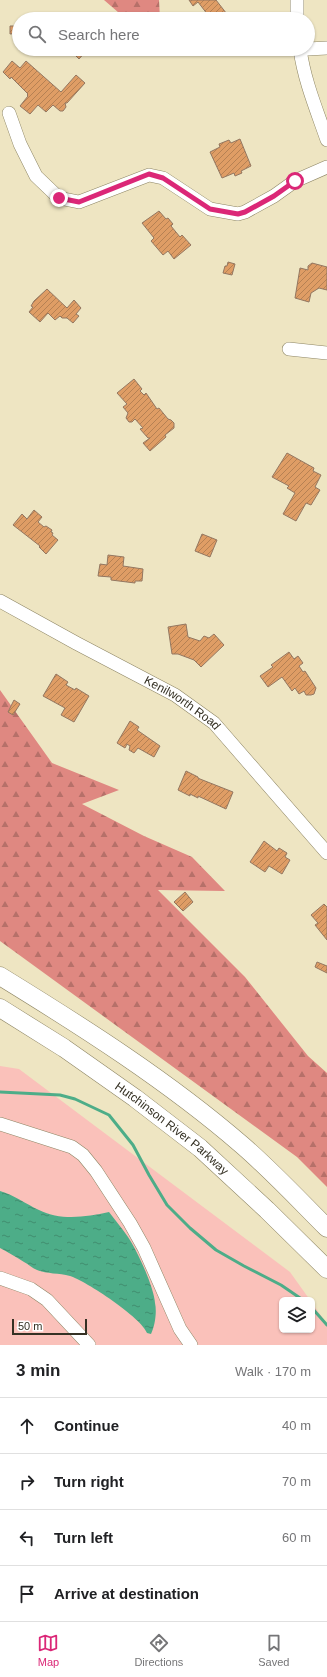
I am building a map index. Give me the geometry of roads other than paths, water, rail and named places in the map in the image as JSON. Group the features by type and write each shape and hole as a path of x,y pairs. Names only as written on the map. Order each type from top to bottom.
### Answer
{"highway":[{"path":"0,976 70,1019 177,1093 242,1145 327,1228"},
{"name":"Hutchinson River Parkway","path":"0,1008 64,1048 135,1098 200,1148 267,1210 327,1269"},
{"path":"267,1210 327,1280"}],"street":[{"path":"297,0 297,12"},
{"path":"315,49 327,48"},
{"path":"301,56 311,95 327,140"},
{"path":"9,113 20,144 36,176 59,198 79,202 149,174 163,178 210,209 238,214 245,212 274,196 295,181 327,166"},
{"path":"289,349 327,353"},
{"name":"Kenilworth Road","path":"0,601 76,644 175,695 214,723 327,853"},
{"path":"0,1124 72,1147 83,1155 96,1171 130,1222 144,1248 180,1329 191,1345"},
{"path":"0,1278 31,1289 47,1300 89,1345"}],"water":[{"path":"0,1191 39,1210 56,1216 74,1217 109,1212 132,1243 152,1288 156,1311 155,1323 151,1334 147,1333 143,1326 125,1310 100,1292 78,1279 62,1274 37,1270 0,1248"}],"waterway":[{"path":"0,1092 60,1095 75,1099 109,1115 133,1145 167,1205 190,1228 216,1250 281,1285 299,1297"},
{"path":"315,1311 327,1325"}]}
